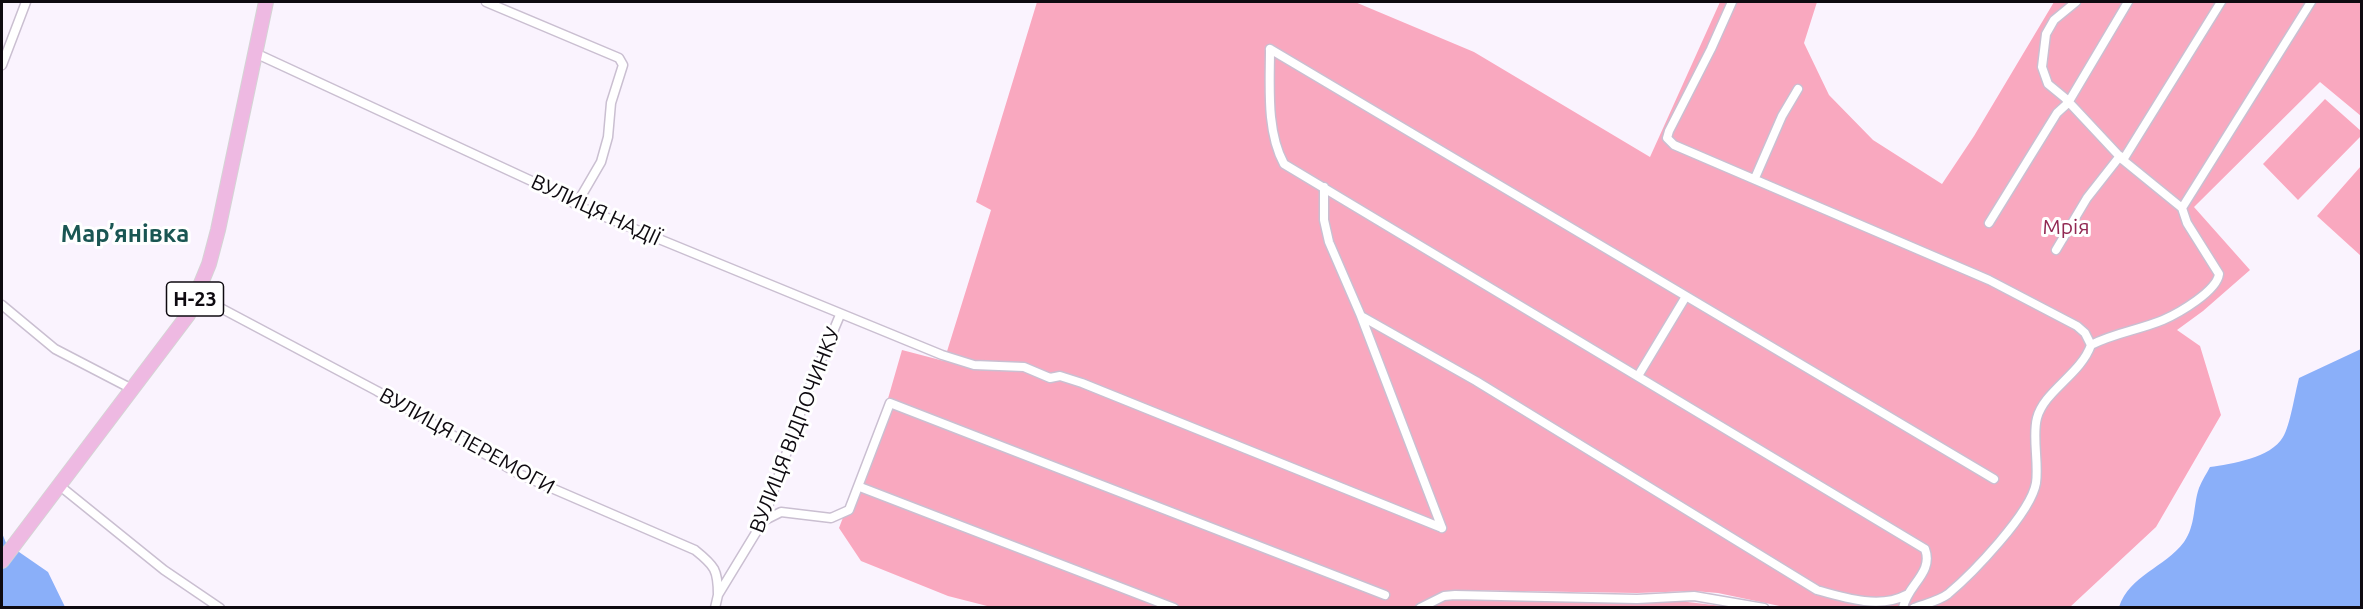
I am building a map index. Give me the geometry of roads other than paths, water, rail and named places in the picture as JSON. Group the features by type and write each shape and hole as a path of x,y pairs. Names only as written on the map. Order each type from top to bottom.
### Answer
{"main road":[{"name":"Н-23","path":"2,561 15,547 183,322 198,292 218,230 266,2"}],"street":[{"path":"2,65 26,2"},
{"path":"486,2 619,58 623,65 611,103 603,153 576,206"},
{"path":"1732,2 1667,138 1674,145 2006,288 2077,326 2085,333 2091,345"},
{"path":"1914,608 1946,596 1990,553 2025,508 2036,485 2037,418 2047,401 2087,357 2091,345 2111,335 2162,320 2211,290 2218,282 2219,274 2187,223 2182,208 2121,158 2065,98 2048,84 2042,67 2042,51 2049,26 2076,2"},
{"path":"1989,223 2057,113 2068,103 2128,2"},
{"path":"2055,249 2087,198 2121,158 2221,2"},
{"path":"2182,208 2311,2"},
{"path":"1904,608 1909,593 1926,568 1928,556 1925,549 1289,168 1276,150 1271,101 1270,49 1571,226 1685,298 1994,478"},
{"name":"ВУЛИЦЯ НАДІЇ","path":"255,53 564,196 576,206 840,315 942,355 974,365 1024,367 1050,378 1060,376 1082,383 1442,528 1362,316"},
{"path":"1755,178 1788,105 1798,89"},
{"path":"1324,187 1324,220 1329,242 1362,316 1467,376 1817,590 1866,605 1899,600 1909,593"},
{"name":"ВУЛИЦЯ ПЕРЕМОГИ","path":"198,292 215,305 377,391 519,474 695,550 711,563 718,574 718,595"},
{"path":"1638,376 1685,298"},
{"path":"2,305 55,349 132,388"},
{"name":"ВУЛИЦЯ ВІДПОЧИНКУ","path":"715,608 718,595 763,521 808,391 840,315"},
{"path":"763,521 781,512 831,518 849,510 890,404 1385,595"},
{"path":"60,486 165,570 220,608"},
{"path":"860,486 1174,608"},
{"path":"1420,608 1444,596 1455,595 1637,598 1694,596 1764,608"}],"water":[{"path":"2361,349 2361,607 2119,607 2124,596 2139,579 2167,559 2184,542 2191,529 2199,488 2210,467 2250,459 2277,444 2288,425 2299,378"},
{"path":"2,533 6,543 48,572 65,607 2,607"}],"district":[{"name":"Мар’янівка","path":"125,234"}],"park label":[{"name":"Мрія","path":"2066,227"}]}
